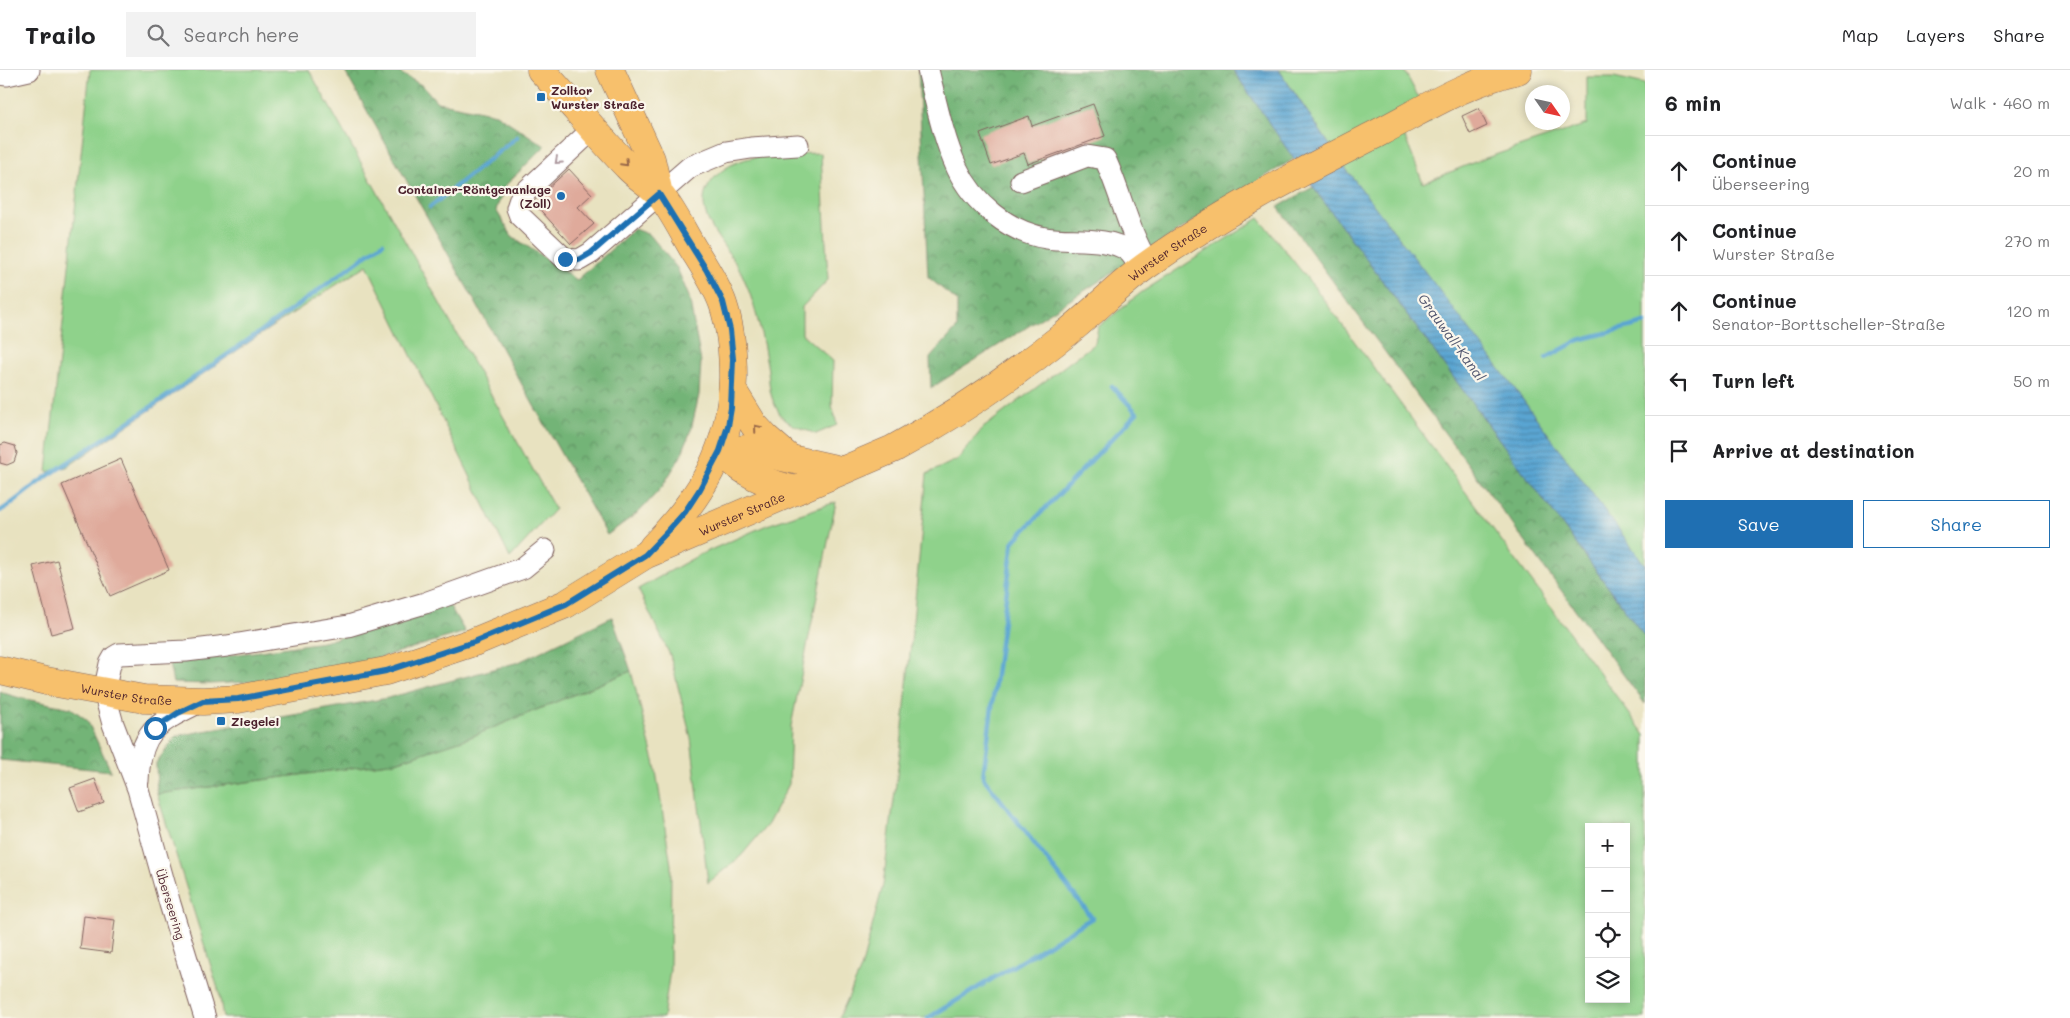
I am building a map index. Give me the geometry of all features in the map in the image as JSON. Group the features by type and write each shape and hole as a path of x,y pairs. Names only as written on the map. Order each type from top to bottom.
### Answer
{"main road":[{"path":"542,70 628,168 659,194"},
{"path":"610,70 651,158 659,194"},
{"name":"Wurster Straße","path":"0,670 46,681 144,699 203,701 238,699 386,671 474,642 566,604 645,555 840,470 893,449 963,409 1012,375 1065,335 1145,266 1203,227 1362,141 1469,86 1518,70"},
{"name":"Wurster Straße","path":"645,555 685,512 712,469 728,426 733,391 731,340 723,302 707,271 659,194"},
{"path":"733,391 754,425 789,458"},
{"path":"720,451 747,449 766,455 789,458 840,470"},
{"path":"720,451 738,467 755,477 782,487 797,490"}],"street":[{"path":"0,74 7,75 29,70"},
{"path":"928,70 934,97 957,169 971,191 993,214 1015,227 1044,238 1118,244 1145,266"},
{"path":"594,128 521,196 517,208 520,216 565,259 579,260 591,253 690,167 726,152 751,148 798,145"},
{"path":"1021,181 1087,156 1105,159 1113,175 1145,266"},
{"path":"104,692 110,664 114,657 119,654 186,651 227,646 348,626 425,603 523,568 545,550"},
{"name":"Überseering","path":"104,692 113,724 138,789 170,904 206,1018"},
{"name":"Überseering","path":"138,789 139,758 145,741 155,728 178,713 203,701"}],"green space":[{"path":"90,70 309,70 555,509 510,558 367,265 270,328 67,467 47,472"},
{"path":"344,70 395,70 423,86 437,102 496,114 545,146 505,186 496,210 512,236 577,280 634,229 650,235 677,268 689,297 701,362 699,395 691,430 681,456 662,487 640,511 607,535"},
{"path":"918,70 1233,70 1294,159 931,388 930,358 957,328 957,301 928,277"},
{"path":"1279,70 1404,70 1431,121 1404,135 1423,183 1480,160 1587,124 1587,77 1614,77 1645,84 1645,567 1346,169"},
{"path":"821,153 828,280 802,307 802,334 833,361 832,405 837,425 816,434 787,421 780,414 776,406 771,393 759,326 750,293 741,272 713,230 704,207 704,196 709,185 719,173 731,165 759,156"},
{"path":"1313,187 1645,637 1645,704 1278,207"},
{"path":"1259,218 1315,288 1645,735 1645,1018 839,1018 861,969 883,885 902,737 927,474 958,459 983,428 1095,343 1098,327 1142,292"},
{"path":"836,502 791,726 789,784 768,824 741,856 708,883 691,738 670,655 638,589 699,555 767,525"},
{"path":"448,603 465,632 379,658 369,665 299,679 211,684 173,683 169,664 323,642 377,627"},
{"path":"612,617 631,671 468,738 396,762 157,794 156,763 176,736 388,698 519,662"},
{"path":"631,671 655,765 671,865 670,970 663,1018 223,1018 219,992 157,794 396,762 468,738"},
{"path":"0,692 71,708 87,720 111,771 0,760"}],"water":[{"name":"Grauwall-Kanal","path":"1233,70 1279,70 1346,169 1512,385 1645,565 1645,637 1313,187"}],"building":[{"path":"1093,104 1105,136 1028,164 1024,153 991,165 980,134 1029,116 1032,126"},
{"path":"1479,108 1487,126 1470,134 1462,116"},
{"name":"Container-Röntgenanlage (Zoll)","path":"569,169 592,194 578,207 594,224 571,244 533,202"},
{"path":"5,443 15,446 17,453 14,462 7,465 0,463 0,445"},
{"path":"121,459 169,570 110,596 62,485"},
{"path":"57,560 75,628 51,634 33,566"},
{"path":"95,779 104,803 79,812 70,788"},
{"path":"84,916 115,920 111,953 80,949"}],"waterway":[{"path":"430,207 517,137"},
{"path":"0,511 43,479 259,332 383,243"},
{"path":"1546,358 1579,340 1645,323"},
{"path":"928,1018 1092,918 983,777 1013,542 1137,413 1112,386"}],"place":[{"name":"Zolltor Wurster Straße","path":"541,97"},
{"name":"Container-Röntgenanlage (Zoll)","path":"561,196"},
{"name":"Ziegelei","path":"221,721"}],"route":[{"path":"155,728 178,713 203,701 238,699 386,671 474,642 566,604 645,555 685,512 712,469 728,426 733,391 733,359 730,330 723,302 707,271 659,194 591,253 579,260 565,259"}]}
